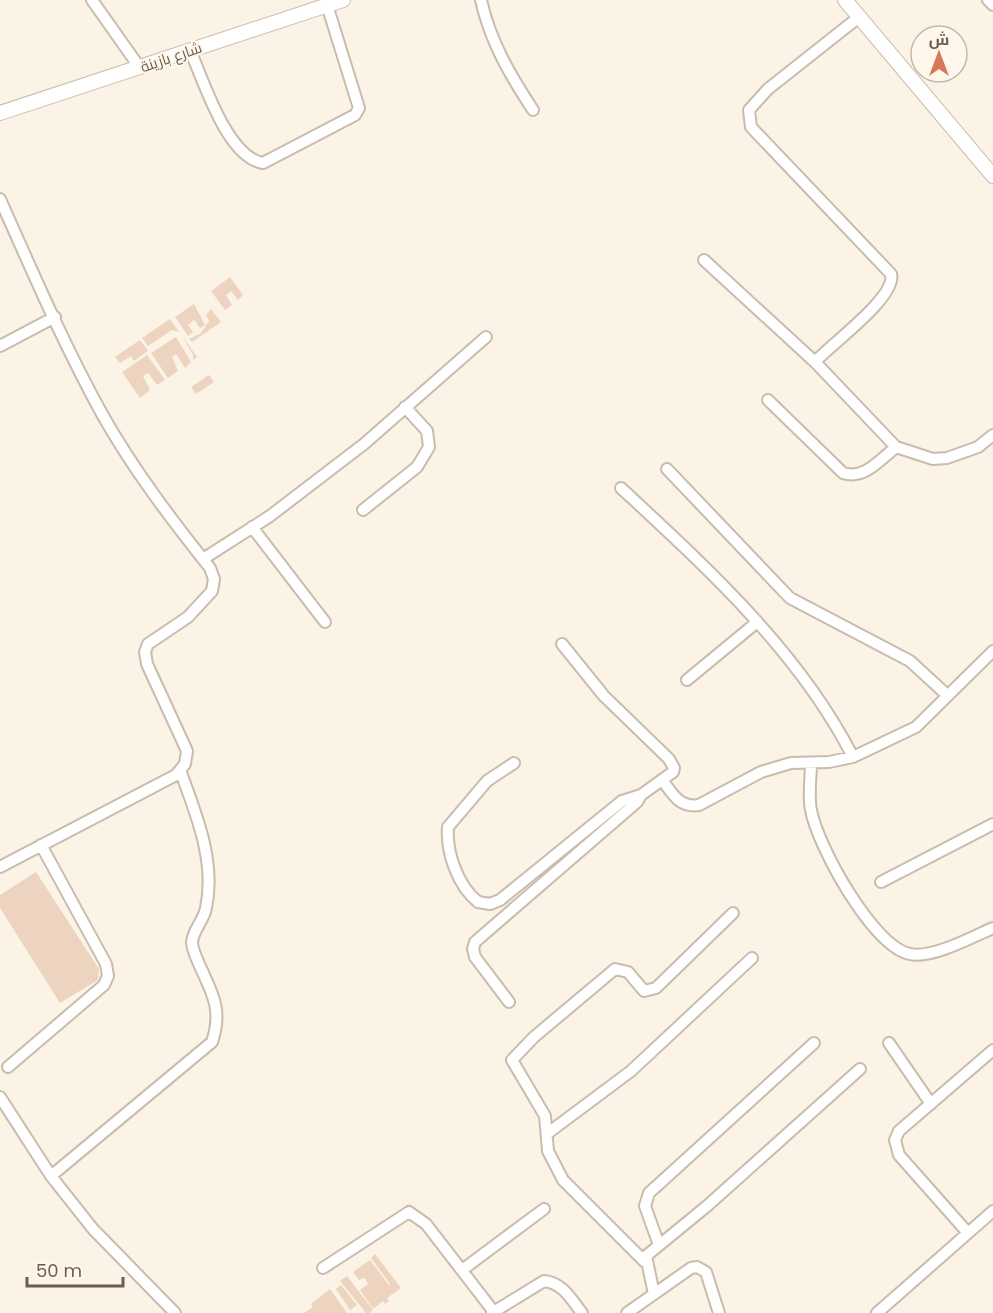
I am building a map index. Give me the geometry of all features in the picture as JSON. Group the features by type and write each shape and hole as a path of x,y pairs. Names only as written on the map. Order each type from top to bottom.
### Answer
{"street":[{"path":"92,0 140,68"},
{"name":"شارع بازينة","path":"0,113 343,0"},
{"path":"481,0 491,34 510,76 533,110"},
{"path":"845,0 993,176"},
{"path":"988,0 993,5"},
{"path":"189,50 222,122 233,140 245,156 263,163 355,115 359,108 327,5"},
{"path":"815,362 889,289 891,273 751,127 749,110 768,89 859,17"},
{"path":"0,199 102,413 146,484 203,559 214,579 213,591 188,617 148,644 145,652 155,684 187,751 185,764 176,776 0,867"},
{"path":"704,261 815,362 896,447 933,459 947,458 978,447 993,435"},
{"path":"0,346 55,317"},
{"path":"203,559 252,527 364,444 486,338"},
{"path":"768,400 843,473 852,476 863,473 896,447"},
{"path":"363,510 417,467 429,447 427,431 405,407"},
{"path":"667,469 790,598 910,661 946,695"},
{"path":"621,488 675,538 784,653 817,695 853,757"},
{"path":"252,527 325,622"},
{"path":"687,680 756,623"},
{"path":"514,763 487,781 448,827 449,844 461,883 478,902 490,904 500,900 621,801 641,795 673,772 673,764 604,696 562,644"},
{"path":"662,780 681,804 692,806 699,805 761,772 791,763 811,763 853,757 916,727 993,651"},
{"path":"811,763 811,808 819,839 870,924 888,943 910,955 920,954 938,951 993,928"},
{"path":"51,1176 212,1042 216,1028 215,997 194,952 192,941 206,911 209,885 206,852 180,770"},
{"path":"509,1002 475,957 473,949 475,942 637,802 641,795"},
{"path":"881,882 993,824"},
{"path":"8,1067 104,986 108,976 106,964 41,845"},
{"path":"645,1262 563,1180 548,1150 545,1116 512,1064 513,1056 615,969 628,972 645,991 656,988 733,913"},
{"path":"548,1133 631,1071 752,958"},
{"path":"659,1245 645,1206 649,1193 814,1043"},
{"path":"889,1043 931,1104"},
{"path":"968,1233 895,1148 895,1140 899,1131 993,1050"},
{"path":"654,1294 645,1262 646,1256 707,1206 860,1070"},
{"path":"0,1097 51,1176 93,1229 176,1313"},
{"path":"462,1270 544,1209"},
{"path":"877,1313 993,1211"},
{"path":"323,1268 409,1212 426,1224 493,1312 544,1281 557,1284 582,1313"},
{"path":"627,1313 691,1268 699,1267 706,1272 719,1313"}],"building":[{"path":"230,277 243,295 238,300 231,291 226,295 232,305 225,310 211,291"},
{"path":"194,304 205,325 200,328 194,320 188,325 193,332 188,336 175,317"},
{"path":"211,309 221,322 192,342 189,339 201,333 209,321 206,315"},
{"path":"170,319 179,332 172,330 148,346 142,338"},
{"path":"182,336 197,357 193,360 193,355"},
{"path":"176,337 191,362 185,368 176,354 172,357 178,371 168,378 151,353"},
{"path":"140,340 148,351 134,361 131,356 120,363 115,357"},
{"path":"147,355 165,380 157,385 148,373 143,376 150,390 140,398 122,372"},
{"path":"209,375 214,382 196,394 191,387"},
{"path":"36,872 99,969 98,980 60,1003 0,908 0,895"},
{"path":"375,1254 401,1288 387,1298 389,1301 385,1304 383,1301 373,1309 360,1290 368,1284 365,1278 359,1280 353,1272 370,1260 389,1285 371,1258"},
{"path":"347,1276 373,1310 369,1313 366,1313 340,1281"},
{"path":"341,1285 357,1305 350,1310 336,1289"},
{"path":"330,1289 347,1313 304,1313 313,1307 311,1304"}]}
